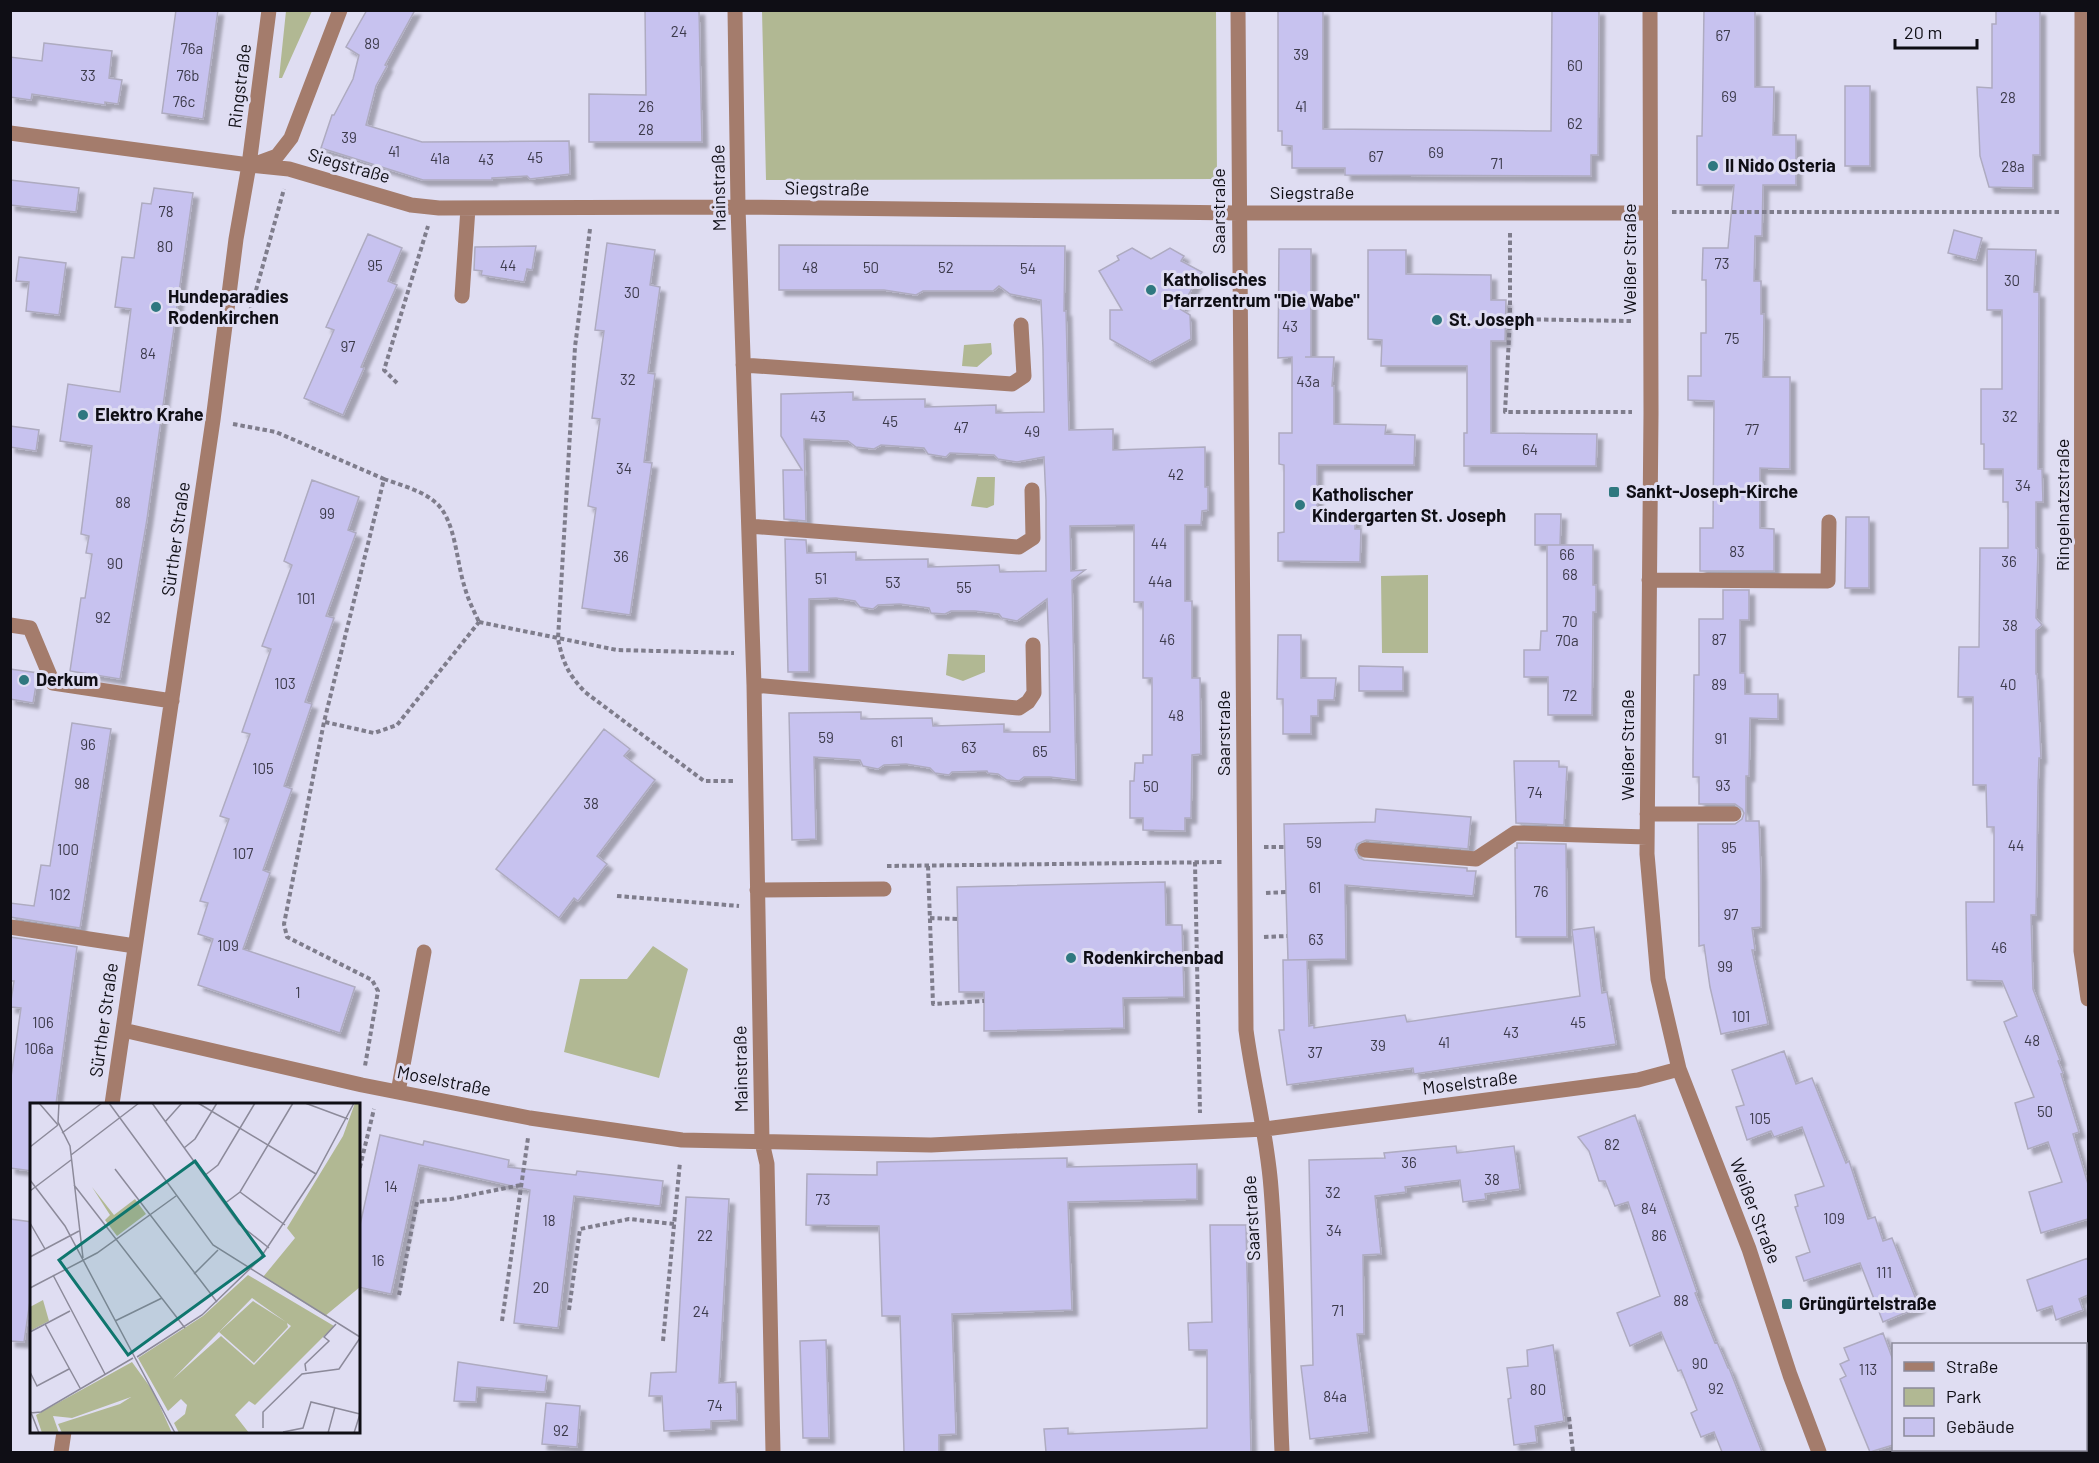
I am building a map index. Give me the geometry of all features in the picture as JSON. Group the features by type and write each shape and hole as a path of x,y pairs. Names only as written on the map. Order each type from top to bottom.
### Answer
{"street":[{"name":"Ringstraße","path":"249,165 269,10"},
{"name":"Mainstraße","path":"735,10 738,207 754,685 762,1142 767,1164 773,1452"},
{"name":"Saarstraße","path":"1238,10 1246,1030 1251,1068 1265,1129 1271,1188 1282,1452"},
{"name":"Weißer Straße","path":"1650,10 1651,413 1647,837 1658,979 1679,1069 1749,1249 1790,1375 1819,1452"},
{"name":"Ringelnatzstraße","path":"2082,10 2086,642 2081,951 2088,999"},
{"path":"249,165 277,156 291,138 339,11"},
{"name":"Siegstraße","path":"10,133 289,169 411,205 430,207 738,207 1239,213 1650,213"},
{"name":"Sürther Straße","path":"112,1103 213,420 236,239 249,165"},
{"path":"462,296 468,208"},
{"path":"743,365 1012,384 1024,376 1021,325"},
{"path":"748,526 1019,547 1033,538 1032,490"},
{"path":"1649,580 1828,581 1829,522"},
{"path":"10,625 30,628 53,683 172,701"},
{"path":"754,685 1019,708 1028,702 1034,693 1033,645"},
{"path":"1647,814 1734,814"},
{"path":"1365,850 1476,859 1515,833 1647,837"},
{"path":"757,890 884,889"},
{"path":"10,927 135,946"},
{"path":"398,1092 424,952"},
{"name":"Moselstraße","path":"123,1030 362,1085 530,1118 682,1140 926,1146 1265,1129 1638,1080 1679,1069"},
{"path":"61,1452 64,1433"}],"path":[{"path":"249,317 289,169"},
{"path":"397,383 384,370 428,223 430,207"},
{"path":"596,208 590,228 575,347 558,639 563,662 571,678 585,693 704,781 755,781"},
{"path":"1510,212 1510,319 1505,412 1651,413"},
{"path":"1650,213 2056,213"},
{"path":"1510,319 1649,322"},
{"path":"213,420 276,432 435,502 451,527 465,590 479,622"},
{"path":"362,1085 378,991 372,980 287,937 284,924 324,722 384,479"},
{"path":"479,622 617,650 753,653"},
{"path":"324,722 374,733 397,725 479,622"},
{"path":"882,866 1244,861"},
{"path":"1195,862 1200,1132"},
{"path":"928,866 933,1004 984,1001"},
{"path":"617,896 758,908"},
{"path":"930,918 958,919"},
{"path":"360,1167 379,1088"},
{"path":"502,1321 530,1118"},
{"path":"663,1341 682,1140"},
{"path":"399,1295 417,1202 451,1199 521,1185"},
{"path":"569,1310 580,1229 629,1219 674,1224"},
{"path":"1569,1417 1573,1452"}],"green space":[{"path":"286,11 312,11 282,78 279,78"},
{"path":"762,11 1216,11 1217,179 766,180"},
{"path":"991,343 992,354 977,367 962,366 964,345"},
{"path":"977,477 995,477 994,505 987,508 971,506"},
{"path":"1428,575 1428,653 1382,653 1381,576"},
{"path":"948,654 985,655 985,672 963,681 946,675"},
{"path":"653,946 688,969 659,1078 564,1052 580,979 627,979"}],"building":[{"path":"176,10 218,10 203,119 162,113"},
{"path":"367,10 415,10 376,86 366,125 422,142 569,141 570,174 530,179 527,176 492,178 492,180 423,180 321,148 332,115 353,79 359,55 346,47"},
{"path":"645,10 699,10 702,142 589,142 589,94 646,95"},
{"path":"1278,10 1323,10 1323,129 1551,131 1552,10 1599,10 1598,155 1591,155 1591,176 1345,175 1345,168 1292,168 1292,146 1282,145 1282,131 1278,131"},
{"path":"1704,10 1755,10 1755,87 1774,87 1773,135 1796,135 1796,185 1763,185 1762,236 1755,236 1754,281 1761,281 1761,314 1764,314 1763,377 1790,377 1790,469 1760,468 1760,528 1774,529 1774,571 1700,571 1700,528 1713,528 1714,401 1688,400 1688,376 1701,376 1701,333 1706,333 1706,280 1702,280 1703,248 1728,248 1734,185 1697,185 1697,136 1702,136"},
{"path":"1996,10 2040,10 2040,155 2033,155 2033,188 1989,187 1980,156 1977,87 1992,88 1992,24 1996,24"},
{"path":"44,43 112,51 109,78 122,80 118,104 105,102 105,105 32,94 31,100 10,97 10,57 42,61"},
{"path":"1845,86 1870,86 1870,166 1845,166"},
{"path":"10,180 79,188 76,212 10,205"},
{"path":"154,188 193,193 147,519 120,679 70,671 81,598 85,598 92,554 86,553 89,536 81,534 92,446 60,441 68,384 120,392 131,309 115,307 122,257 134,258 142,203 151,204"},
{"path":"1954,230 1982,238 1976,260 1948,253"},
{"path":"368,234 402,248 388,281 397,285 343,415 304,398 334,330 326,327"},
{"path":"607,243 655,250 650,285 660,287 648,373 655,374 644,462 652,463 630,615 582,608 596,508 588,506 600,419 592,418 604,331 595,330"},
{"path":"779,245 1065,246 1064,311 1066,311 1069,430 1113,429 1113,450 1205,447 1205,487 1208,487 1208,510 1202,511 1201,525 1185,525 1185,601 1192,601 1192,678 1200,678 1201,754 1192,755 1191,818 1185,818 1185,831 1143,830 1143,818 1130,818 1130,781 1134,781 1135,763 1143,763 1143,755 1152,755 1152,678 1143,678 1143,602 1134,602 1134,525 1070,526 1071,571 1085,570 1072,580 1076,780 1024,777 1019,781 1007,780 987,771 952,772 949,775 935,773 930,768 906,764 884,765 878,769 863,766 860,760 814,757 816,839 792,840 789,713 861,712 861,719 932,718 933,726 1004,724 1004,732 1050,732 1049,649 1047,599 1017,621 1002,618 999,614 975,611 931,613 929,608 900,604 878,605 873,609 860,607 855,601 836,598 809,599 809,672 788,672 785,539 806,540 807,553 856,552 856,560 928,559 928,567 999,565 1000,572 1046,571 1046,500 1044,457 1017,462 998,459 994,455 950,453 946,457 928,454 924,448 881,445 874,449 856,447 848,441 804,439 806,521 784,519 783,470 802,470 781,436 781,394 853,392 853,400 925,399 925,407 996,405 996,413 1044,412 1043,349 1041,300 1010,294 999,286 993,291 923,291 916,295 884,290 779,290"},
{"path":"536,246 532,270 527,269 524,282 481,275 482,271 474,270 475,247"},
{"name":"Katholisches Pfarrzentrum \"Die Wabe\"","path":"1132,248 1151,259 1170,248 1184,256 1181,261 1202,272 1180,309 1190,315 1191,339 1150,362 1110,339 1110,310 1122,310 1099,271 1119,260 1117,256"},
{"path":"1279,249 1311,249 1311,357 1334,357 1332,386 1334,386 1334,424 1386,425 1385,434 1415,435 1414,465 1317,465 1317,517 1355,518 1355,529 1361,529 1360,562 1278,561 1278,533 1284,532 1284,465 1279,464 1279,433 1292,433 1292,357 1278,358"},
{"path":"1987,249 2036,250 2034,292 2039,292 2038,469 2042,469 2043,502 2036,502 2036,548 2038,549 2036,618 2042,625 2036,630 2041,758 2039,758 2038,786 2036,915 2031,915 2033,989 2060,1060 2058,1061 2063,1073 2061,1074 2079,1132 2073,1134 2088,1184 2088,1219 2041,1233 2029,1192 2062,1182 2048,1142 2028,1149 2015,1103 2034,1097 2004,1022 2017,1016 2002,981 1967,980 1966,902 1994,902 1994,827 1987,827 1986,785 1973,785 1973,697 1958,697 1959,647 1979,647 1980,548 2008,548 2008,502 2003,502 2003,469 1984,469 1984,444 1981,444 1981,389 2002,389 2002,310 1987,310"},
{"name":"St. Joseph","path":"1368,250 1406,250 1406,274 1491,275 1491,300 1506,300 1505,341 1491,341 1491,433 1597,434 1596,466 1464,466 1464,433 1467,433 1467,366 1381,366 1382,340 1368,339"},
{"path":"19,257 66,263 59,315 26,311 29,282 16,281"},
{"path":"10,426 39,430 36,451 10,447"},
{"path":"312,480 359,497 348,530 356,533 326,616 334,618 305,702 312,704 284,786 292,789 263,870 270,873 243,949 355,987 340,1033 198,985 213,939 198,934 208,903 200,901 229,819 220,816 250,734 242,732 271,649 262,646 292,565 284,561"},
{"path":"1535,514 1561,514 1560,545 1535,545"},
{"path":"1846,517 1869,517 1869,588 1845,588"},
{"path":"1547,545 1593,545 1596,612 1593,612 1592,715 1548,715 1548,677 1524,677 1524,650 1540,650 1541,631 1547,631"},
{"path":"1723,590 1749,590 1749,620 1740,620 1740,673 1745,673 1745,694 1778,694 1778,719 1750,718 1749,776 1746,776 1746,821 1759,821 1761,876 1761,927 1752,928 1755,950 1752,950 1768,1024 1721,1034 1710,987 1704,945 1699,946 1698,824 1735,824 1742,819 1744,813 1735,804 1699,804 1699,777 1693,777 1693,760 1694,675 1699,675 1699,619 1723,619"},
{"path":"1278,635 1301,635 1301,678 1336,678 1334,700 1318,700 1318,716 1311,716 1311,734 1283,734 1283,699 1277,699"},
{"path":"1359,666 1403,667 1403,691 1359,691"},
{"name":"Derkum","path":"10,669 38,673 33,703 10,699"},
{"path":"72,723 111,729 80,928 10,917 10,903 34,906 41,865 50,866"},
{"path":"604,729 630,749 624,756 655,780 597,856 607,864 578,901 574,898 559,918 496,869"},
{"path":"1514,761 1559,761 1559,767 1567,767 1564,825 1516,823"},
{"path":"1376,809 1471,817 1468,849 1366,840 1357,844 1355,850 1359,858 1364,860 1467,868 1467,871 1476,871 1473,896 1345,885 1346,959 1288,960 1284,824 1375,822"},
{"path":"1517,843 1566,844 1567,937 1516,937 1515,848 1517,848"},
{"name":"Rodenkirchenbad","path":"1165,882 1166,925 1182,925 1184,997 1123,998 1124,1028 984,1031 984,992 959,992 957,887"},
{"path":"1594,927 1602,993 1607,992 1616,1044 1414,1074 1413,1068 1287,1085 1279,1030 1284,1030 1283,960 1307,960 1309,1026 1314,1025 1314,1028 1405,1015 1407,1022 1580,996 1572,930"},
{"path":"10,937 77,947 56,1103 30,1103 30,1171 10,1168 10,1084 21,1008 10,1007 14,981 10,981"},
{"path":"1784,1051 1796,1084 1812,1078 1846,1163 1849,1161 1868,1219 1875,1217 1883,1241 1892,1238 1919,1307 1883,1322 1860,1263 1804,1281 1796,1257 1810,1252 1795,1207 1798,1206 1795,1195 1824,1186 1802,1127 1774,1137 1771,1131 1747,1140 1736,1107 1744,1105 1732,1070"},
{"path":"1635,1115 1697,1292 1695,1293 1715,1343 1717,1342 1729,1368 1762,1452 1722,1452 1714,1432 1701,1437 1691,1413 1697,1410 1681,1370 1678,1371 1661,1332 1630,1346 1617,1313 1660,1296 1628,1202 1615,1206 1605,1181 1599,1181 1589,1151 1578,1137"},
{"path":"380,1135 423,1145 424,1141 509,1160 508,1167 576,1175 577,1171 663,1181 660,1206 574,1196 558,1328 514,1323 530,1190 419,1165 391,1294 360,1287 360,1225"},
{"path":"1456,1146 1457,1153 1514,1146 1520,1189 1485,1194 1486,1199 1463,1202 1460,1180 1405,1187 1406,1192 1375,1196 1381,1254 1363,1255 1364,1334 1357,1334 1369,1432 1310,1439 1301,1366 1313,1365 1309,1160 1385,1158 1384,1153"},
{"path":"1067,1158 1067,1167 1197,1164 1197,1199 1068,1202 1072,1310 952,1314 956,1434 939,1435 939,1452 904,1452 900,1316 882,1316 879,1226 806,1225 807,1174 877,1175 877,1162"},
{"path":"686,1197 729,1199 719,1383 736,1382 737,1420 711,1421 711,1429 664,1431 662,1396 649,1396 651,1373 676,1372"},
{"path":"10,1219 30,1222 30,1301 24,1342 10,1341"},
{"path":"1210,1225 1246,1225 1251,1452 1046,1452 1044,1429 1068,1428 1068,1434 1207,1428 1207,1350 1189,1350 1188,1323 1212,1322"},
{"path":"2088,1258 2088,1295 2079,1299 2083,1310 2056,1320 2052,1306 2037,1311 2027,1280"},
{"path":"1883,1333 1892,1357 1892,1445 1870,1452 1840,1379 1846,1376 1840,1364 1849,1360 1844,1348"},
{"path":"826,1340 829,1438 803,1438 800,1341"},
{"path":"1553,1345 1564,1421 1535,1426 1537,1442 1514,1445 1508,1399 1511,1398 1507,1368 1528,1366 1527,1350"},
{"path":"458,1362 547,1376 545,1392 477,1387 476,1402 454,1401"},
{"path":"546,1403 580,1406 577,1447 542,1444"}],"place":[{"name":"Il Nido Osteria","path":"1713,166"},
{"name":"Katholisches Pfarrzentrum \"Die Wabe\"","path":"1151,290"},
{"name":"Hundeparadies Rodenkirchen","path":"156,307"},
{"name":"St. Joseph","path":"1437,320"},
{"name":"Elektro Krahe","path":"83,415"},
{"name":"Sankt-Joseph-Kirche","path":"1614,492"},
{"name":"Katholischer Kindergarten St. Joseph","path":"1300,505"},
{"name":"Derkum","path":"24,680"},
{"name":"Rodenkirchenbad","path":"1071,958"},
{"name":"Grüngürtelstraße","path":"1787,1304"}]}
